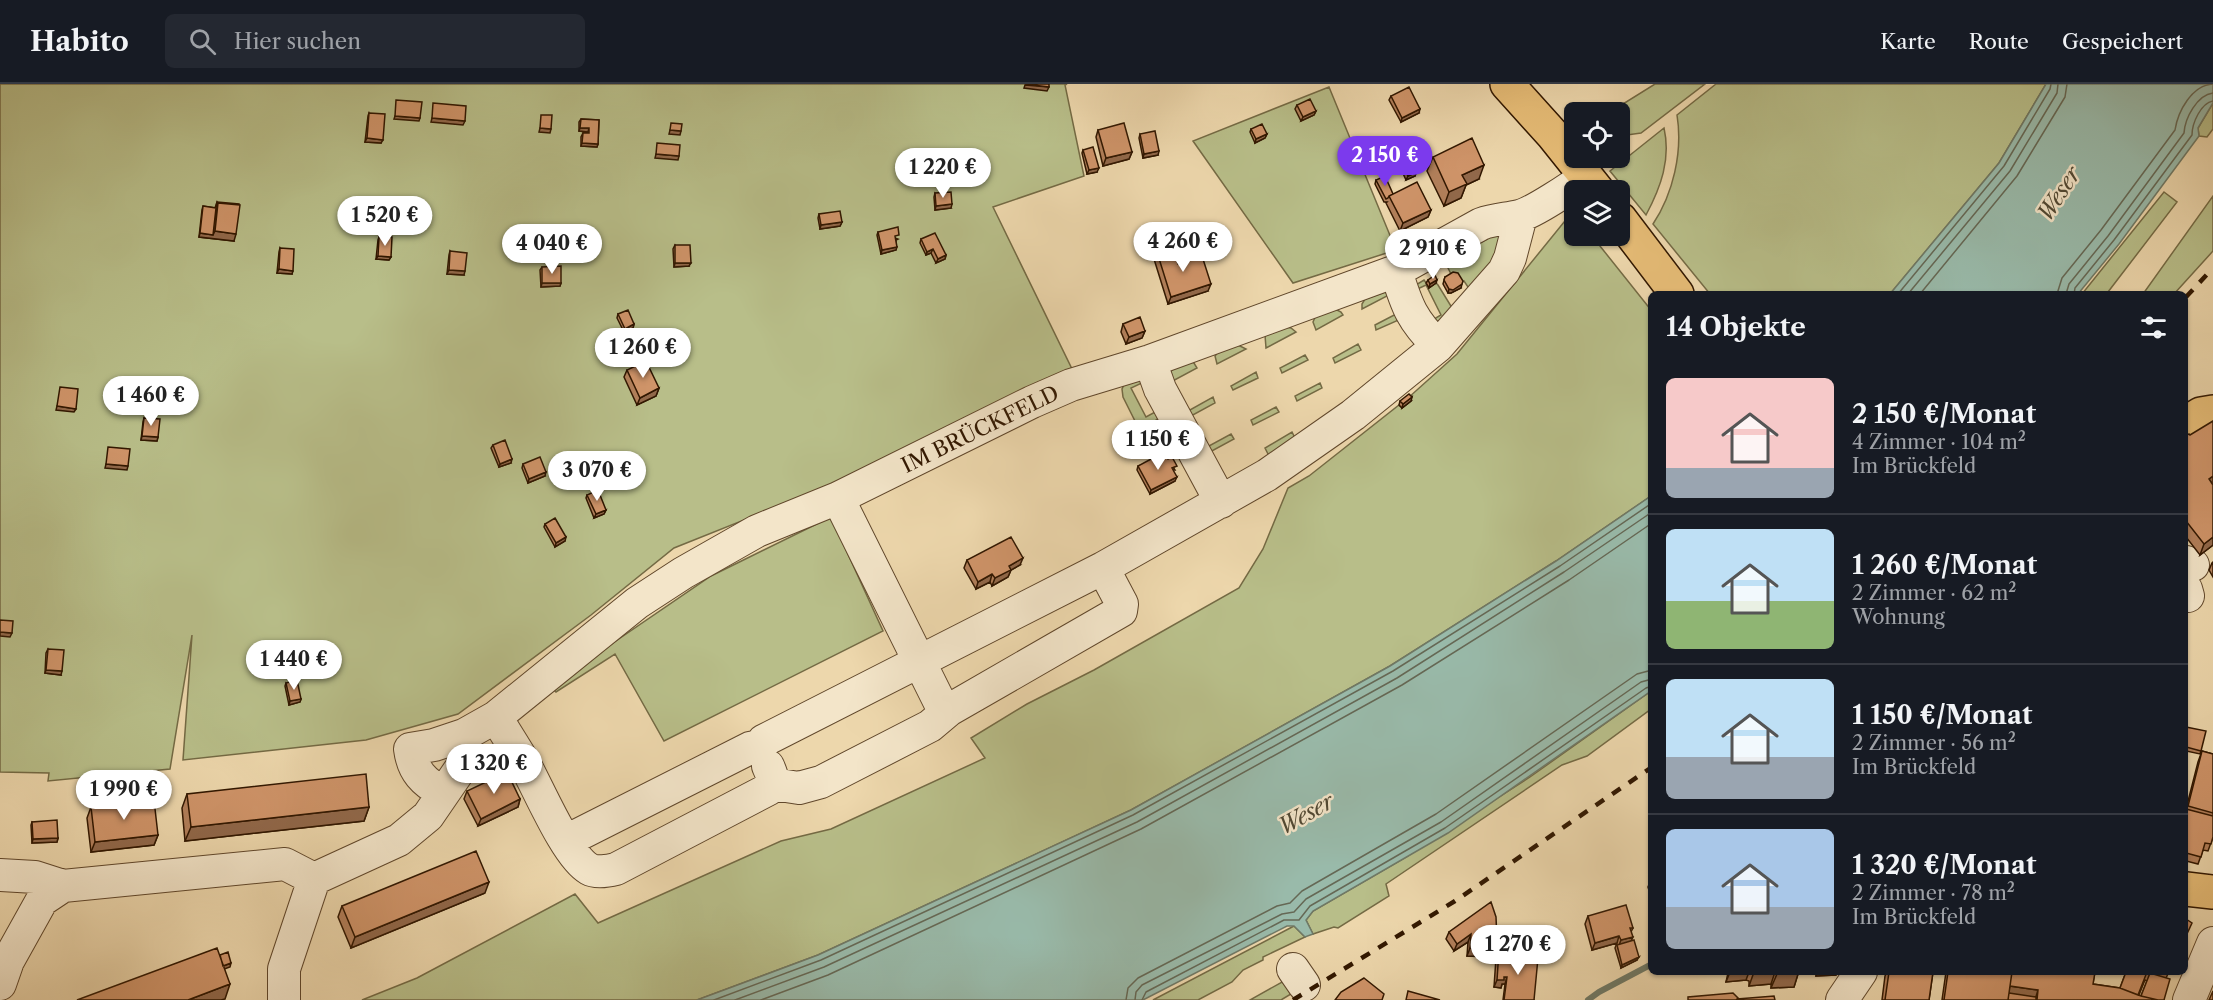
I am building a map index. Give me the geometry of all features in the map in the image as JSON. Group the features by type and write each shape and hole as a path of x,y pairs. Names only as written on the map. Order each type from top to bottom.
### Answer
{"main road":[{"path":"1507,84 1553,135 1588,180"},
{"path":"1630,232 1675,291"},
{"path":"2188,422 2201,414 2213,412"},
{"path":"2188,889 2213,892"}],"street":[{"name":"IM BRÜCKFELD","path":"443,793 426,783 415,769 410,749 434,745 464,735 496,717 637,603 683,573 757,531 838,498 1071,385 1150,362 1396,271 1427,255 1466,230 1496,219 1521,216 1564,192"},
{"path":"566,841 750,748 760,746 763,741 1102,568 1267,475 1314,444 1438,346 1504,271 1510,258 1521,216"},
{"path":"1396,271 1414,319 1438,346"},
{"path":"1150,362 1160,389 1221,502"},
{"path":"838,498 945,713"},
{"path":"773,784 799,788 821,782 930,726 945,713 1121,611 1122,604 1102,568"},
{"path":"496,717 579,860 590,869 605,871 616,869 769,789 773,784 772,775 760,746"},
{"path":"284,1000 285,969 314,879 399,840 428,816 464,765 464,735"},
{"path":"0,876 35,877 63,886 285,864 314,879"},
{"path":"0,984 8,961 11,936 42,900 63,886"},
{"path":"2189,1000 2213,943"},
{"path":"1842,1000 1859,975"}],"green space":[{"path":"0,84 1067,84 1065,85 1084,176 993,207 1072,369 829,486 674,548 591,615 458,714 366,740 183,760 192,635 170,769 48,781 49,773 0,772"},
{"path":"1655,84 1705,84 1641,133 1630,135 1630,102 1626,102"},
{"path":"1716,84 2046,84 1999,163 1892,291 1708,291 1653,224 1666,200 1675,172 1679,143 1677,115"},
{"path":"1329,87 1396,250 1293,283 1193,141"},
{"path":"2213,103 2213,129 2207,137 2199,136 2198,128"},
{"path":"1664,128 1666,151 1663,173 1646,215 1630,195 1630,180 1617,180 1610,171 1614,168 1630,168 1630,155"},
{"path":"2164,192 2177,202 2109,291 2084,291"},
{"path":"2213,196 2213,251 2177,291 2145,291"},
{"path":"1564,222 1564,246 1600,246 1648,306 1648,498 1556,561 1390,666 1131,810 818,955 697,1000 362,1000 417,978 575,894 598,923 781,841 831,829 985,758 971,738 1027,704 1094,670 1239,588 1263,549 1288,488 1309,476 1399,405 1402,408 1410,401 1408,398 1457,354"},
{"path":"1487,234 1501,236 1503,247 1470,290 1464,281 1460,283 1452,276 1447,266 1457,256 1487,239"},
{"path":"1424,280 1429,287 1436,283 1438,285 1454,311 1447,319 1435,324 1429,322 1441,315 1426,285 1411,292 1411,288"},
{"path":"1385,292 1389,295 1362,309 1365,299"},
{"path":"1335,309 1343,315 1316,330 1313,322 1316,315"},
{"path":"1398,313 1401,319 1376,330 1375,325"},
{"path":"1286,327 1296,332 1266,348 1265,335"},
{"path":"1236,344 1246,349 1217,364 1215,356 1219,351"},
{"path":"1358,344 1361,350 1335,363 1333,358"},
{"path":"1305,355 1308,360 1282,373 1280,368"},
{"path":"1190,361 1197,368 1169,383 1172,370"},
{"path":"1256,372 1258,378 1233,390 1231,386"},
{"path":"1141,380 1144,382 1131,388 1146,417 1157,411 1161,417 1150,424 1160,441 1148,447 1123,397 1122,389 1125,383"},
{"path":"1320,383 1322,388 1297,401 1295,396"},
{"path":"1213,397 1215,403 1191,416 1188,411"},
{"path":"1276,407 1279,412 1253,425 1251,420"},
{"path":"1292,432 1295,438 1273,456 1268,454 1265,448"},
{"path":"1231,434 1234,439 1210,452 1207,447"},
{"path":"831,517 883,631 664,741 615,654 556,692 550,686 711,576"},
{"path":"1648,693 1648,711 1587,756 1562,765 1386,884 1389,896 1338,928 1334,927 1313,934 1306,920 1313,911 1406,857 1530,777"},
{"path":"1294,926 1305,937 1263,957 1263,960 1243,970 1232,982 1198,1000 1153,1000"},
{"path":"1282,982 1296,991 1281,1000 1250,1000"}],"water":[{"name":"Weser","path":"2046,84 2213,84 2213,103 2198,128 2199,136 2119,244 2080,291 1892,291 1999,163"},
{"name":"Weser","path":"1648,498 1648,693 1448,833 1313,911 1306,920 1313,934 1305,937 1294,926 1287,926 1143,1000 697,1000 818,955 1131,810 1390,666 1556,561"}],"building":[{"path":"1025,84 1049,84 1049,87"},
{"path":"1409,87 1420,109 1402,118 1391,96"},
{"path":"1310,99 1316,111 1303,117 1297,105"},
{"path":"396,100 422,102 420,118 395,116"},
{"path":"433,103 466,106 465,121 432,118"},
{"path":"369,113 385,114 383,140 367,138"},
{"path":"541,115 552,115 551,129 540,128"},
{"path":"581,119 599,120 598,144 582,143 583,133 589,133 589,128 580,128"},
{"path":"671,123 682,124 681,131 670,130"},
{"path":"1124,123 1132,152 1106,158 1098,130"},
{"path":"1262,124 1267,134 1256,139 1251,129"},
{"path":"1155,131 1159,151 1144,154 1140,134"},
{"path":"1472,138 1484,165 1462,175 1467,184 1449,192 1433,157"},
{"path":"657,143 680,145 679,156 656,154"},
{"path":"1093,147 1099,168 1089,170 1083,150"},
{"path":"1407,152 1417,172 1408,176 1398,156"},
{"path":"1385,176 1393,194 1386,199 1376,180"},
{"path":"1417,182 1431,210 1403,223 1389,196"},
{"path":"951,192 952,204 936,206 935,193"},
{"path":"217,202 239,205 218,203 216,207"},
{"path":"218,203 240,205 236,234 215,231"},
{"path":"203,206 216,208 213,235 200,233"},
{"path":"840,211 842,222 821,225 819,214"},
{"path":"898,227 899,235 895,236 897,247 882,250 878,232"},
{"path":"935,233 946,255 938,259 933,249 927,252 921,239"},
{"path":"379,237 392,237 391,257 378,256"},
{"path":"675,245 690,245 691,263 675,263"},
{"path":"1172,247 1178,264 1202,256 1211,284 1171,297 1157,252"},
{"path":"280,248 294,249 293,271 279,269"},
{"path":"450,251 467,253 465,271 449,270"},
{"path":"561,266 561,283 542,283 542,267"},
{"path":"1453,272 1458,273 1463,281 1453,290 1449,289 1444,280"},
{"path":"1435,275 1437,280 1430,284 1428,280"},
{"path":"628,310 634,324 625,329 618,314"},
{"path":"1140,317 1145,331 1129,337 1123,324"},
{"path":"646,361 659,388 640,398 627,370"},
{"path":"60,387 78,389 76,409 57,406"},
{"path":"1409,394 1412,397 1403,404 1400,401"},
{"path":"144,418 160,419 158,437 142,436"},
{"path":"2213,421 2213,476 2209,479 2213,485 2213,537 2204,544 2188,524 2188,435"},
{"path":"505,440 512,459 500,464 493,445"},
{"path":"108,447 130,449 128,466 106,464"},
{"path":"1164,452 1168,459 1172,457 1177,466 1172,468 1177,477 1151,490 1138,466"},
{"path":"540,457 546,472 529,479 523,464"},
{"path":"598,490 606,510 596,514 587,495"},
{"path":"555,518 566,537 556,543 545,524"},
{"path":"1011,537 1023,558 1009,566 1011,570 995,578 992,574 978,582 967,560"},
{"path":"0,620 13,621 12,633 0,632"},
{"path":"48,649 64,650 62,671 46,670"},
{"path":"297,680 301,699 290,701 286,683"},
{"path":"2188,727 2206,731 2201,751 2188,748"},
{"path":"2202,751 2213,754 2213,813 2188,806"},
{"path":"507,772 520,799 481,819 467,791"},
{"path":"366,774 369,807 191,827 187,794"},
{"path":"154,800 158,835 95,842 91,807"},
{"path":"2188,810 2213,816 2211,844 2205,843 2201,857 2188,854"},
{"path":"57,820 58,838 33,839 32,822"},
{"path":"476,851 489,882 355,937 342,906"},
{"path":"1491,902 1496,917 1495,950 1470,948 1471,934 1457,944 1449,932"},
{"path":"1626,905 1633,928 1630,928 1633,937 1621,940 1619,936 1595,943 1588,916"},
{"path":"2188,920 2192,923 2188,932"},
{"path":"1634,940 1639,957 1622,965 1617,945"},
{"path":"217,948 230,984 188,1000 77,1000"},
{"path":"1499,950 1512,951 1511,955 1538,958 1534,1000 1504,1000 1507,977 1504,977 1504,980 1497,980"},
{"path":"228,952 231,963 223,966 220,955"},
{"path":"1889,975 1933,975 1929,1000 1885,1000"},
{"path":"1948,975 2012,975 2008,1000 1944,1000"},
{"path":"2012,975 2094,975 2093,984 2120,988 2158,1000 2037,1000 2038,990 2010,986"},
{"path":"2125,975 2146,975 2138,995 2120,988"},
{"path":"2149,975 2170,979 2164,1000 2141,996"},
{"path":"1364,978 1384,994 1382,1000 1335,1000 1341,992"},
{"path":"1408,991 1440,1000 1406,1000"},
{"path":"1733,993 1739,999 1688,1000 1688,997"},
{"path":"2009,993 2036,997 2036,1000 2008,1000"},
{"path":"1774,996 1775,1000 1736,1000 1737,999"}],"waterway":[{"path":"1588,1000 1648,966"}],"railway":[{"path":"2188,295 2213,268"},
{"path":"1293,1000 1455,901 1648,770"}]}
